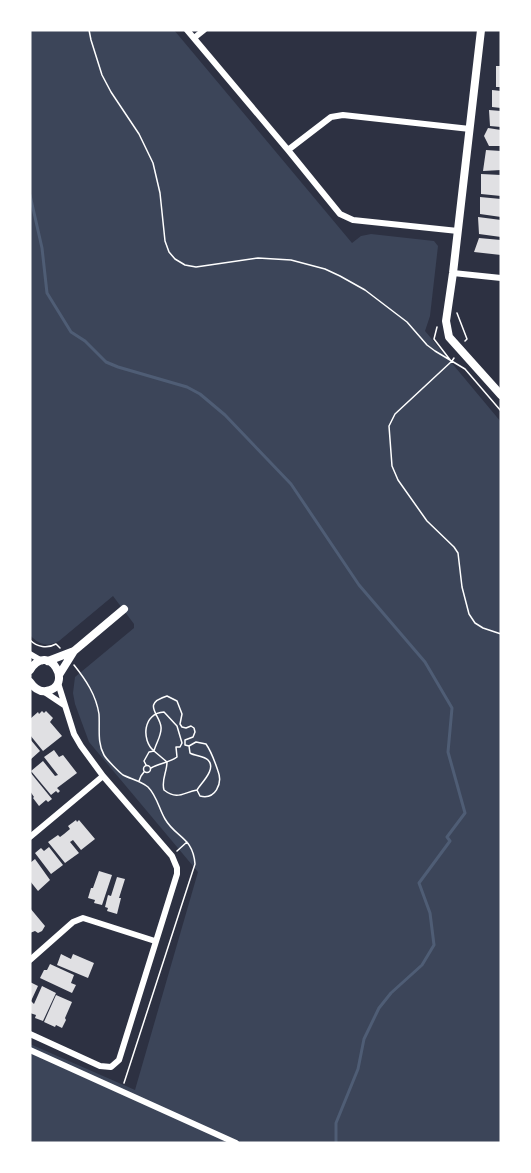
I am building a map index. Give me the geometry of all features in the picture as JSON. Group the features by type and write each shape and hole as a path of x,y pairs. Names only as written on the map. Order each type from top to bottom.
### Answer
{"street":[{"path":"187,30 343,217 458,231"},
{"path":"194,38 204,30"},
{"path":"481,30 446,321 449,337 501,395"},
{"path":"288,150 330,117 343,115 470,129"},
{"path":"453,273 501,278"},
{"path":"30,670 34,664 74,651 124,609"},
{"path":"30,694 52,689 74,651"},
{"path":"30,654 56,666 64,705 74,734 103,776 172,856 177,868 119,1060 111,1067 100,1066 30,1034"},
{"path":"30,682 36,689 64,705"},
{"path":"30,837 103,776"},
{"path":"30,960 73,922 82,918 155,941"},
{"path":"30,1050 236,1143"}],"path":[{"path":"89,30 102,75 139,134 153,163 160,193 165,241 169,252 175,259 185,265 196,267 251,258 272,258 291,260 325,269 365,290 407,322 427,345 465,369 501,411"},
{"path":"448,301 457,313 467,339 458,349 452,362 392,419 389,426 392,466 398,480 428,521 458,553 462,587 469,614 483,628 501,634"},
{"path":"30,640 42,647 56,644 65,654"},
{"path":"72,663 86,680 94,695 98,713 99,742 104,755 125,776 146,785 155,796 166,821 187,842 195,854 195,864 121,1091"},
{"path":"154,751 162,727 153,711 154,706 159,699 167,696 177,701 182,714 178,725 183,744"},
{"path":"139,782 141,776 149,772 151,768 159,763 167,762 177,757 177,747 193,737 195,732 191,726 186,728 178,725 164,712 155,714 149,719 146,730 147,741 151,749 167,762"},
{"path":"183,744 189,746 196,742 206,744 219,774 217,788 213,794 203,797 197,790"},
{"path":"167,762 163,776 164,790 173,795 182,795 197,790 208,775 210,765 206,758 190,753 189,746"},
{"path":"145,772 144,761 149,752 154,751"},
{"path":"146,765 151,768"},
{"path":"172,856 187,842"}],"shaded area":[{"path":"30,30 174,30 352,243 361,236 371,234 434,241 438,246 430,316 425,331 501,422 501,1143 30,1143 30,1044 135,1090 198,872 89,742 75,704 73,693 75,677 134,628 134,624 113,596 59,641 43,644 30,635"}],"building":[{"path":"496,66 501,66 501,87 496,87"},
{"path":"492,90 501,91 501,108 492,107"},
{"path":"489,110 501,111 501,127 490,126"},
{"path":"488,128 501,130 501,146 489,146 484,136"},
{"path":"486,150 501,151 501,170 483,171"},
{"path":"481,174 501,175 501,196 481,194"},
{"path":"480,197 501,199 501,217 480,214"},
{"path":"478,217 501,220 501,237 479,234"},
{"path":"479,238 501,240 501,255 474,252"},
{"path":"42,711 44,713 46,711 53,718 50,722 62,736 43,751 30,735 30,719"},
{"path":"30,739 40,751 30,760"},
{"path":"54,750 59,757 63,755 77,773 57,788 60,791 58,793 56,791 51,795 31,771 43,761 55,776 58,775 44,757"},
{"path":"30,772 52,799 48,802 46,800 39,806 30,791"},
{"path":"76,820 77,822 79,820 95,839 81,850 73,840 70,842 79,853 65,863 48,842 64,834 70,829 68,826"},
{"path":"49,847 63,865 51,874 35,853 41,848 44,851"},
{"path":"35,859 50,880 38,891 30,881 30,863"},
{"path":"99,871 112,875 102,905 88,898"},
{"path":"117,877 125,879 117,914 107,911 108,908 105,907"},
{"path":"30,908 45,926 38,933 35,931 30,933"},
{"path":"61,954 71,959 73,954 94,963 88,978 57,965"},
{"path":"50,964 74,975 71,983 76,985 72,993 40,978"},
{"path":"30,982 38,986 31,1001 34,1004 42,986 56,993 43,1021 30,1013"},
{"path":"56,995 72,1002 62,1028 44,1022"}],"waterway":[{"path":"30,195 42,248 47,293 71,332 85,341 106,362 187,387 200,394 225,415 291,484 359,585 425,662 452,708 448,752 465,813 447,837 450,841 419,883 430,913 434,945 422,965 391,993 379,1008 364,1039 358,1069 336,1123 336,1143"}]}
